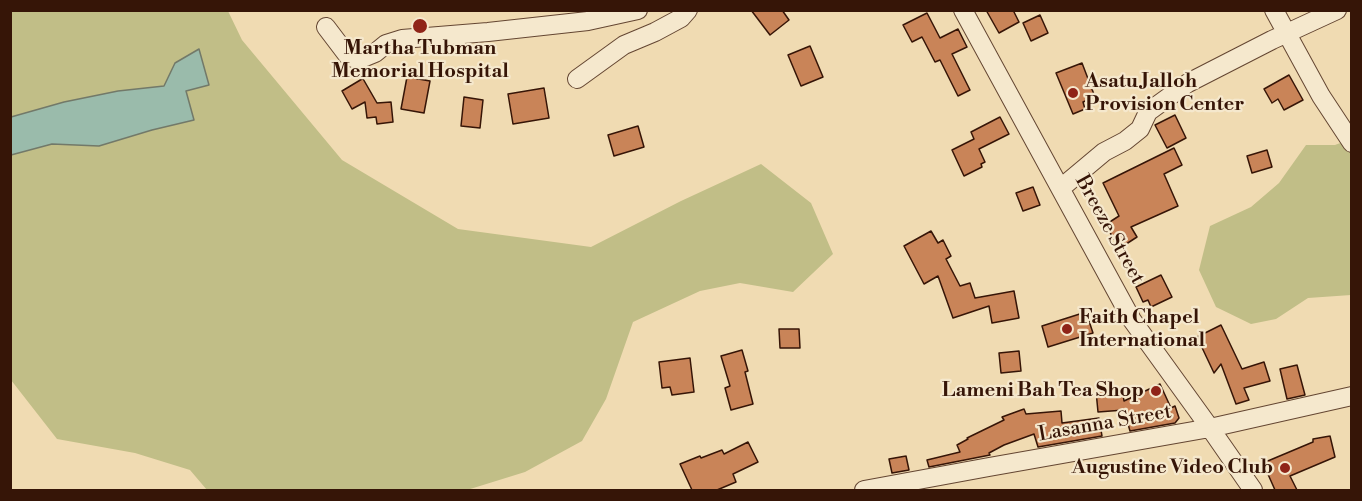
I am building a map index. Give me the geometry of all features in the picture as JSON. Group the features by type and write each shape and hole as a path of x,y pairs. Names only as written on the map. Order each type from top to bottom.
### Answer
{"street":[{"path":"326,27 348,56 358,60 375,53 386,44 402,39 588,21 638,10"},
{"path":"577,80 624,45 681,18 688,10"},
{"name":"Breeze Street","path":"963,10 1132,320 1253,490"},
{"path":"1274,10 1321,96 1352,142"},
{"path":"1061,188 1104,152 1125,141 1140,129 1148,112 1177,90 1205,73 1337,10"},
{"name":"Lasanna Street","path":"864,490 1210,428 1352,396"}],"shaded area":[{"path":"10,11 228,11 242,40 342,160 458,229 591,247 681,201 761,164 811,203 833,254 793,292 740,283 700,291 633,322 606,399 582,441 525,472 467,490 207,490 190,470 135,453 57,439 11,380"},
{"path":"199,49 209,85 186,91 194,120 99,146 52,144 11,155 11,117 64,102 118,91 164,86 175,63"},
{"path":"1351,139 1351,295 1308,298 1276,319 1251,324 1216,307 1199,270 1210,226 1251,207 1279,183 1306,145 1335,145"}],"building":[{"path":"751,10 782,10 789,20 770,35"},
{"path":"986,10 1013,10 1019,22 999,33"},
{"path":"927,13 940,38 958,29 967,47 952,54 970,90 958,96 940,60 935,62 922,37 912,42 903,25"},
{"path":"1040,15 1048,33 1031,41 1023,23"},
{"path":"810,46 823,77 801,86 788,55"},
{"path":"1082,63 1095,97 1083,102 1085,109 1073,114 1056,73"},
{"path":"1289,75 1303,100 1284,110 1278,99 1272,103 1264,89"},
{"path":"362,77 377,103 391,102 393,122 377,124 376,117 367,118 365,102 352,109 342,91"},
{"path":"407,77 430,81 424,113 401,109"},
{"path":"544,88 549,118 513,124 508,94"},
{"path":"464,97 483,100 480,128 461,126"},
{"path":"1175,115 1186,138 1167,148 1155,125"},
{"path":"1000,117 1009,134 979,149 985,162 981,164 982,167 964,176 952,150 974,139 971,132"},
{"path":"638,126 644,147 614,156 608,135"},
{"path":"1174,148 1182,165 1164,174 1178,206 1131,227 1137,237 1120,248 1105,225 1119,216 1103,183"},
{"path":"1267,150 1272,167 1252,173 1247,156"},
{"path":"1033,187 1040,205 1023,211 1016,193"},
{"path":"931,231 938,243 943,240 951,256 946,259 960,286 970,283 975,298 1014,291 1019,318 992,323 989,306 953,318 938,276 924,284 904,246"},
{"path":"1161,275 1172,297 1151,307 1148,300 1143,302 1136,287"},
{"name":"Faith Chapel International","path":"1086,312 1093,333 1048,347 1042,326"},
{"path":"1221,325 1242,369 1264,362 1270,381 1244,388 1249,400 1236,404 1221,364 1214,373 1197,337"},
{"path":"779,329 799,329 800,348 780,348"},
{"path":"742,350 753,404 731,410 725,388 730,386 721,356"},
{"path":"1019,351 1021,371 1001,373 999,353"},
{"path":"690,358 694,392 672,395 670,387 662,388 659,362"},
{"path":"1297,365 1305,395 1287,399 1280,369"},
{"path":"1160,384 1171,408 1175,406 1179,418 1175,423 1130,431 1124,410 1098,412 1096,391 1122,388 1124,401"},
{"path":"1024,409 1026,414 1061,411 1062,423 1099,418 1102,436 1038,447 1034,434 1004,445 989,453 990,455 929,467 927,460 960,452 957,445 967,438 1004,420 1002,417"},
{"path":"1330,436 1335,457 1290,476 1297,490 1275,490 1263,463 1313,442 1313,439"},
{"path":"748,442 758,462 733,474 736,482 717,490 692,490 680,464 722,450 724,454"},
{"path":"906,456 909,470 892,473 889,459"}],"place":[{"name":"Martha Tubman Memorial Hospital","path":"420,26"},
{"name":"Asatu Jalloh Provision Center","path":"1073,93"},
{"name":"Faith Chapel International","path":"1067,329"},
{"name":"Lameni Bah Tea Shop","path":"1156,391"},
{"name":"Augustine Video Club","path":"1285,468"}]}
